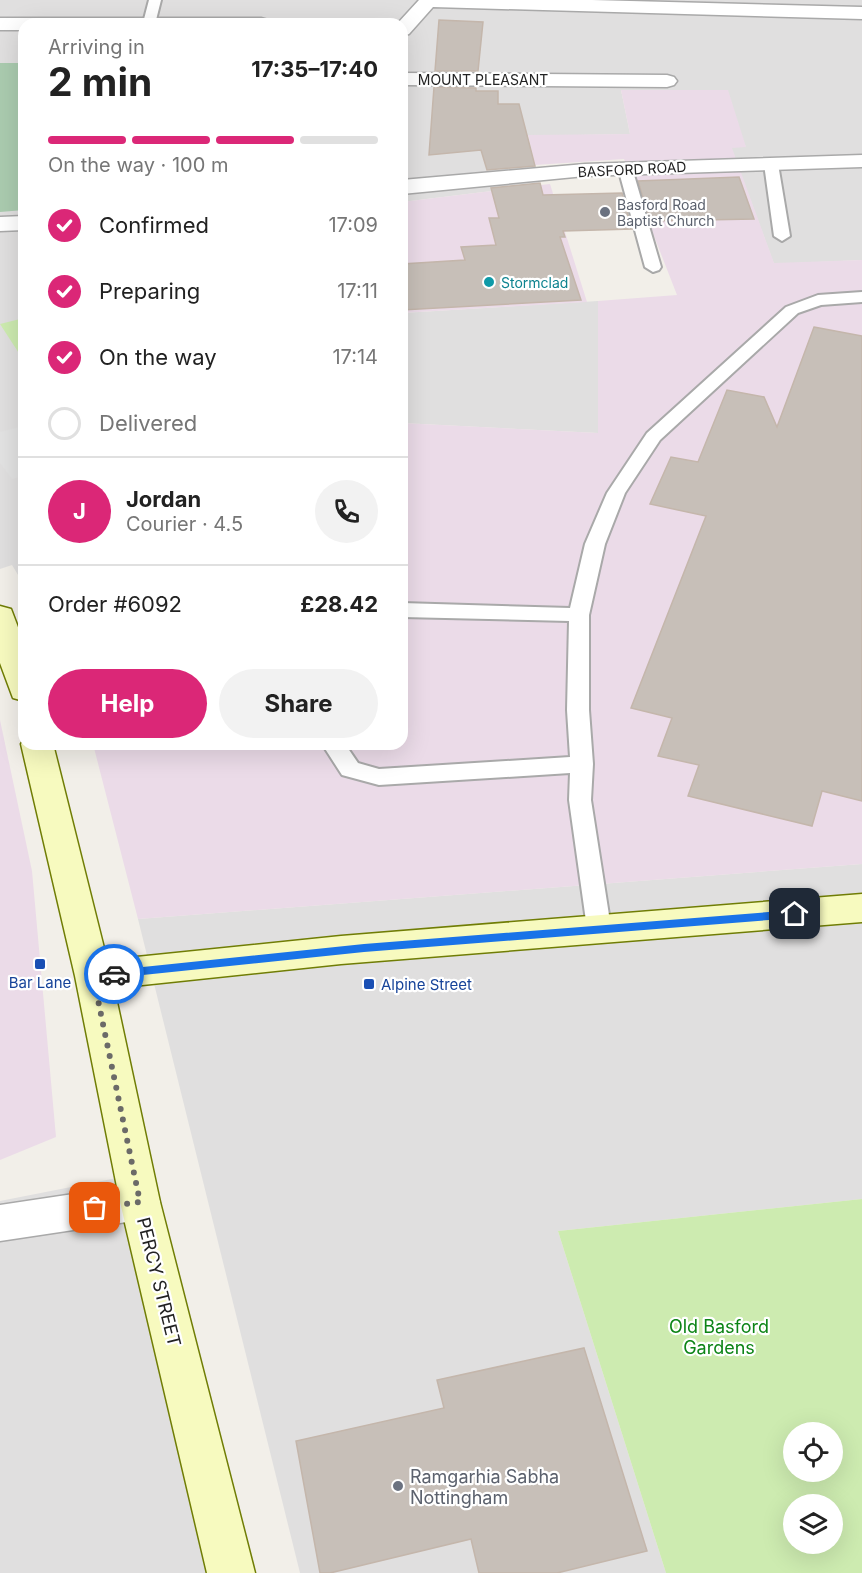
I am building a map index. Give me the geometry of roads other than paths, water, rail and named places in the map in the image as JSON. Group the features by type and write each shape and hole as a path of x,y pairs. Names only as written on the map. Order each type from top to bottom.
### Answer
{"street":[{"path":"408,23 429,0 862,13"},
{"path":"0,24 18,24"},
{"name":"MOUNT PLEASANT","path":"562,56 564,80"},
{"name":"MOUNT PLEASANT","path":"408,79 667,81"},
{"name":"BASFORD ROAD","path":"408,186 625,168 862,161"},
{"path":"0,224 18,223"},
{"path":"0,616 18,672"},
{"name":"PERCY STREET","path":"39,750 93,976 140,1202 231,1573"},
{"path":"93,976 341,950 862,908"},
{"path":"0,1223 140,1202"}],"lane":[{"path":"150,18 155,0"},
{"path":"771,164 782,236"},
{"path":"625,168 653,267"},
{"path":"599,928 580,800 582,764 578,710 579,615 595,544 616,493 653,437 792,310 818,300 862,297"},
{"path":"408,610 579,615"},
{"path":"337,750 350,769 380,777 582,764"}],"place":[{"name":"Basford Road Baptist Church","path":"605,212"},
{"name":"Stormclad","path":"489,282"},
{"name":"Bar Lane","path":"40,964"},
{"name":"Alpine Street","path":"369,984"},
{"name":"Ramgarhia Sabha Nottingham","path":"398,1486"}],"park label":[{"name":"Old Basford Gardens","path":"719,1336"}]}
